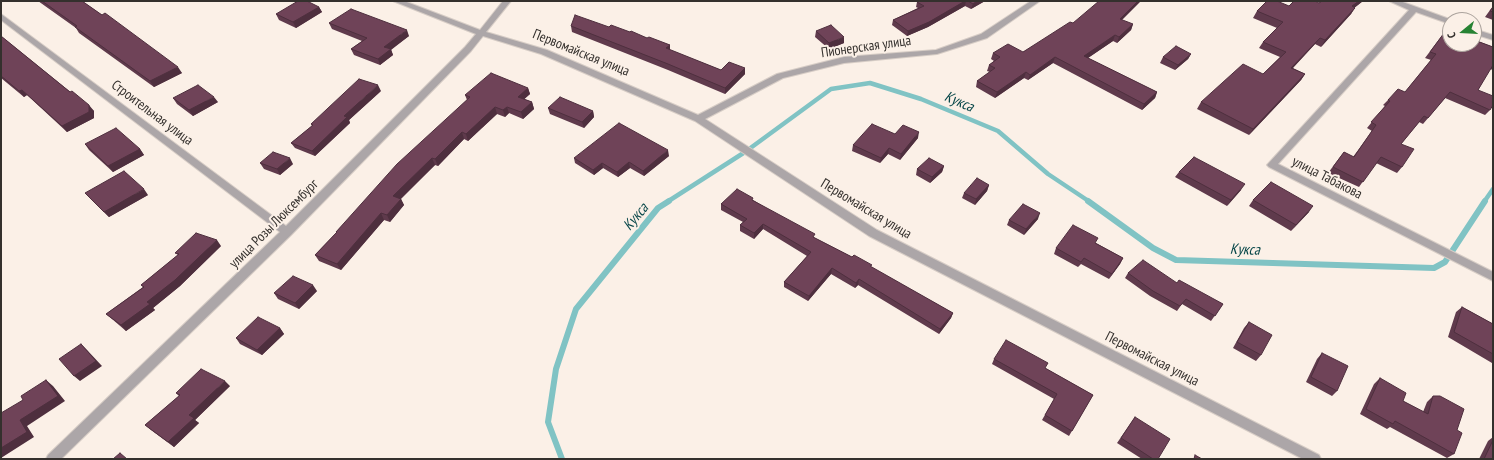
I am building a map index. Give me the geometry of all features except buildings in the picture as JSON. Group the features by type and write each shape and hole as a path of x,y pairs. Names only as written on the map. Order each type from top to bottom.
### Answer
{"street":[{"name":"Первомайская улица","path":"396,1 481,33 544,52 698,119 874,233 1315,459"},
{"name":"улица Розы Люксембург","path":"52,459 287,232 468,49 507,1"},
{"name":"Пионерская улица","path":"698,119 780,76 844,60 937,52 984,36 1036,1"},
{"path":"1393,1 1442,19"},
{"name":"улица Табакова","path":"1414,9 1272,165 1493,277"},
{"name":"Строительная улица","path":"1,16 287,232"},
{"path":"1482,34 1493,38"}],"waterway":[{"name":"Кукса","path":"667,202 745,152 831,89 870,83 921,99 998,131 1048,174 1090,202"},
{"name":"Кукса","path":"1484,202 1493,189"},
{"name":"Кукса","path":"562,459 548,422 556,369 576,309 658,208 669,201"},
{"name":"Кукса","path":"1088,201 1153,248 1176,260 1434,268 1445,262 1485,201"}]}
